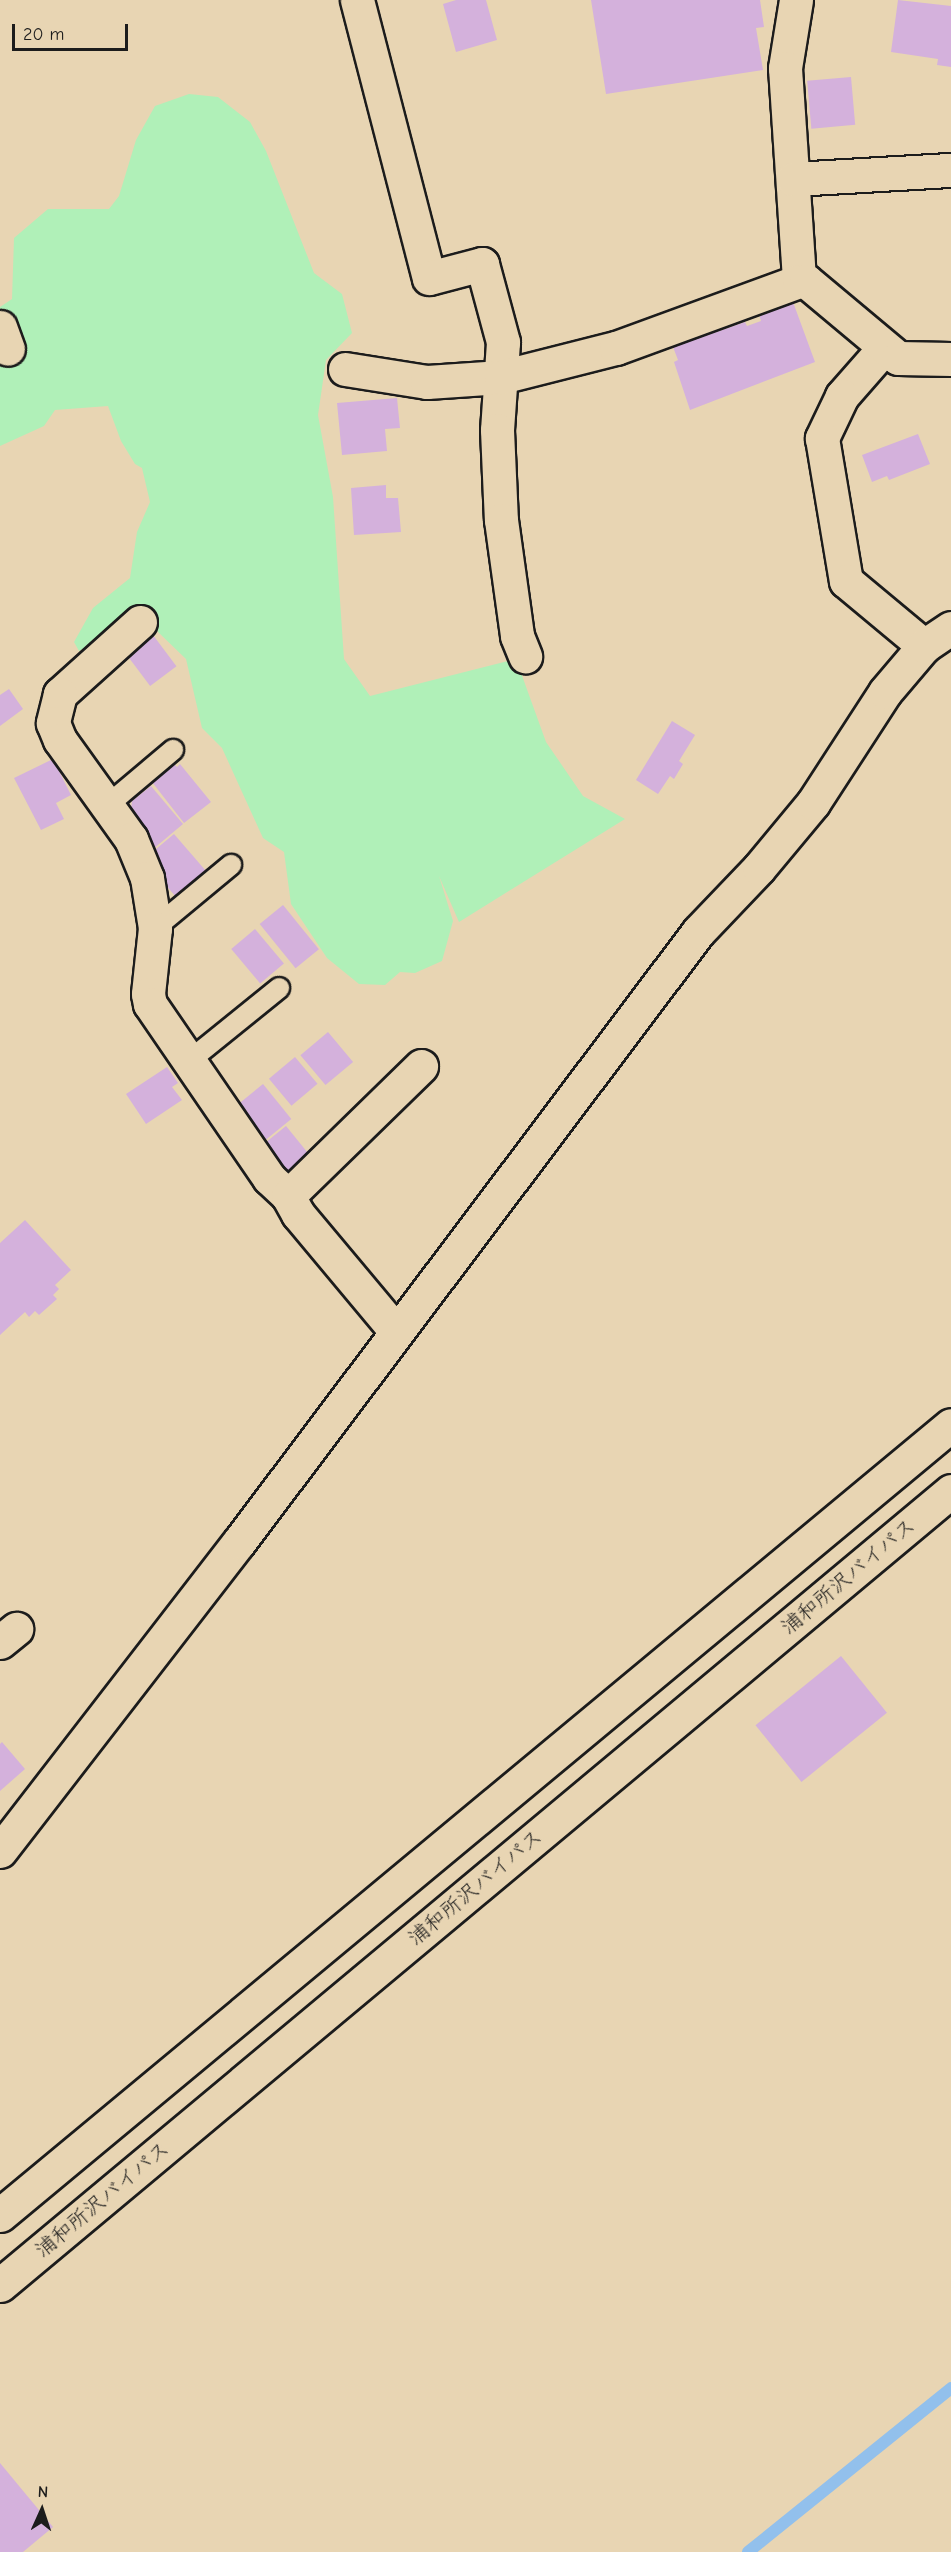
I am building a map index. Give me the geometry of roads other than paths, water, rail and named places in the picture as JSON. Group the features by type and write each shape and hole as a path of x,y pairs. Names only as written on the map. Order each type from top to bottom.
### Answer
{"main road":[{"path":"357,0 429,278 482,264 503,342 496,430 501,520 517,636 525,656"},
{"path":"796,0 785,68 799,281"},
{"path":"793,180 951,170"},
{"path":"345,369 427,382 501,377 616,348 799,281 806,281 898,358 951,359"},
{"path":"884,348 842,396 822,438 846,581 924,646"},
{"path":"140,622 60,694 55,707 53,723 60,740 109,804 131,839 147,878 155,928 147,994 150,1004 269,1178 288,1196 298,1214 395,1330"},
{"path":"0,1851 239,1542 395,1330 698,932 759,868 813,803 885,692 924,646 951,628"},
{"path":"288,1196 421,1066"},
{"path":"0,2215 951,1425"},
{"name":"浦和所沢バイパス","path":"0,2285 951,1491"}],"lane":[{"path":"109,804 173,750"},
{"path":"155,928 231,865"},
{"path":"189,1061 279,988"}],"waterway":[{"path":"748,2552 951,2388"}]}
